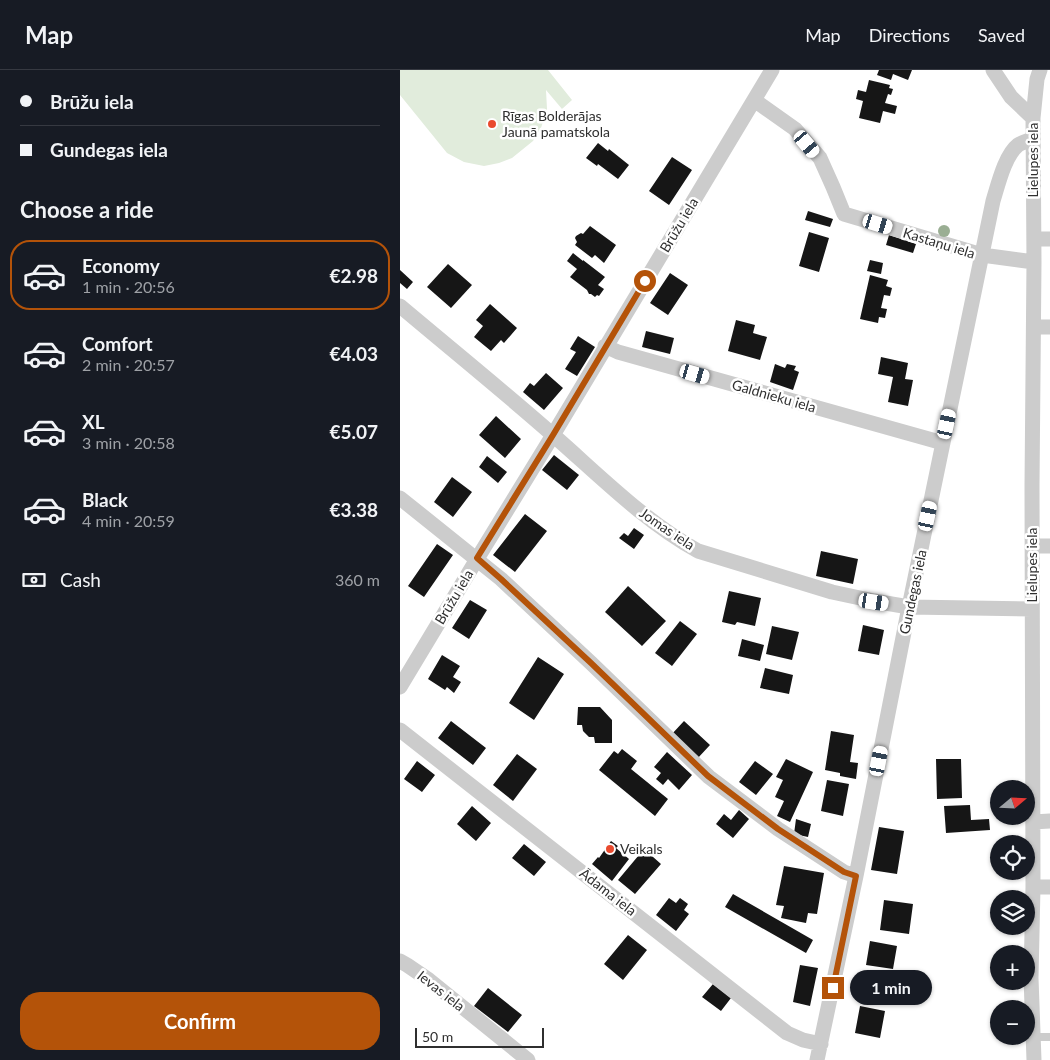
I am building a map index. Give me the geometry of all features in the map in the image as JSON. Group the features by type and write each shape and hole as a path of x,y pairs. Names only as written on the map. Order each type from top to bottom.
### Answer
{"street":[{"name":"Brūžu iela","path":"400,687 772,70"},
{"path":"993,70 1011,97 1033,118"},
{"name":"Lielupes iela","path":"1033,780 1033,118 1040,70"},
{"name":"Kastaņu iela","path":"754,100 795,129 820,158 844,214 982,255 1034,262"},
{"name":"Gundegas iela","path":"818,1060 993,200 1004,168 1012,152 1020,144 1033,139"},
{"path":"1034,238 1050,239"},
{"name":"Jomas iela","path":"400,306 553,435 638,510 698,551 832,592 874,602 909,607 1032,609"},
{"path":"1034,327 1050,327"},
{"name":"Galdnieku iela","path":"605,346 628,355 943,443"},
{"path":"400,498 501,579 708,776 778,829 844,872 856,876"},
{"path":"1033,546 1050,546"},
{"name":"Ādama iela","path":"400,730 787,1033 803,1040 821,1044"},
{"path":"1035,822 1050,821"},
{"name":"Lielupes iela","path":"1031,1000 1033,825"},
{"path":"1033,887 1050,887"},
{"name":"Ievas iela","path":"400,961 429,980 528,1060"},
{"name":"Lielupes iela","path":"1033,1045 1034,1060"}],"lane":[{"path":"1035,1038 1050,1037"}],"green space":[{"name":"Rīgas Bolderājas Jaunā pamatskola","path":"400,70 548,70 572,100 562,109 546,90 547,109 541,128 533,141 512,158 484,166 464,162 447,153 400,95"}],"building":[{"path":"879,70 912,70 908,80 893,74 891,80 877,75"},
{"path":"869,80 890,85 889,88 893,89 891,95 888,94 885,103 897,106 895,114 883,111 880,123 859,118 863,101 856,99 858,90 866,92"},
{"path":"598,143 629,165 618,179 598,164 597,166 586,158"},
{"path":"672,157 692,170 669,205 649,191"},
{"path":"808,211 833,219 830,227 805,220"},
{"path":"590,226 616,245 604,263 595,255 592,258 575,245 577,242 576,236 581,233 583,234"},
{"path":"809,232 829,238 819,272 799,266"},
{"path":"889,235 916,244 913,253 886,245"},
{"path":"573,253 605,277 598,285 604,289 599,296 595,297 589,294 587,290 570,277 577,269 567,261"},
{"path":"870,260 883,263 881,274 867,271"},
{"path":"448,264 472,285 451,308 427,287"},
{"path":"400,270 413,282 407,289 400,283"},
{"path":"670,273 688,285 668,315 650,303"},
{"path":"870,275 888,280 886,286 892,288 890,296 884,295 881,308 887,309 885,318 879,317 878,323 860,319"},
{"path":"490,304 517,328 504,343 501,340 491,351 474,337 483,326 476,320"},
{"path":"736,320 755,325 753,333 767,337 760,360 728,351"},
{"path":"646,331 674,338 670,354 642,347"},
{"path":"578,336 595,347 577,376 565,369 576,352 570,349"},
{"path":"881,357 908,363 905,379 913,380 908,406 888,402 893,377 878,374"},
{"path":"775,364 785,368 787,364 796,366 794,370 799,372 793,390 770,382"},
{"path":"546,373 563,388 544,410 523,392 530,383 534,386"},
{"path":"496,416 521,439 505,458 479,435"},
{"path":"554,455 579,475 567,490 542,470"},
{"path":"487,456 507,472 498,483 479,467"},
{"path":"452,477 472,492 453,517 434,502"},
{"path":"525,514 547,531 515,572 493,555"},
{"path":"634,528 644,535 634,549 619,538 624,533 628,536"},
{"path":"437,544 453,555 424,597 408,586"},
{"path":"821,551 858,559 853,584 816,576"},
{"path":"628,586 666,621 642,646 605,612"},
{"path":"729,591 761,598 755,626 737,622 735,625 722,622"},
{"path":"470,600 487,610 469,639 452,628"},
{"path":"680,621 697,634 672,666 655,653"},
{"path":"863,625 884,630 879,655 858,651"},
{"path":"772,626 799,632 792,660 766,654"},
{"path":"742,639 764,645 760,661 738,656"},
{"path":"442,655 460,666 453,677 461,682 454,693 447,687 445,690 428,679"},
{"path":"538,657 564,674 534,720 509,703"},
{"path":"765,668 793,675 789,694 760,688"},
{"path":"578,707 600,707 612,720 612,743 595,743 594,737 589,737 583,731 582,725 577,725"},
{"path":"451,721 486,748 473,765 438,738"},
{"path":"684,721 710,745 697,759 671,735"},
{"path":"831,731 854,735 850,762 858,763 856,779 840,776 840,773 825,770"},
{"path":"622,749 637,761 631,769 668,799 655,816 599,770 614,751 618,754"},
{"path":"667,752 692,775 679,790 668,779 663,785 656,779 661,773 654,767"},
{"path":"517,754 537,769 513,801 493,785"},
{"path":"786,759 813,772 790,822 777,816 784,801 775,797 783,780 776,777"},
{"path":"936,759 961,759 962,798 937,799"},
{"path":"417,761 435,775 422,792 404,779"},
{"path":"755,761 773,774 756,795 739,782"},
{"path":"827,780 849,784 843,816 821,811"},
{"path":"970,805 971,820 989,819 990,830 946,833 944,806"},
{"path":"472,806 491,823 476,841 457,824"},
{"path":"739,810 749,819 733,838 716,824 724,814 731,820"},
{"path":"796,819 811,824 808,837 794,834"},
{"path":"879,827 904,831 897,874 871,870"},
{"path":"611,841 629,859 612,881 592,864 599,858"},
{"path":"524,844 546,862 534,876 512,858"},
{"path":"644,849 661,864 635,894 618,880"},
{"path":"784,866 824,873 817,914 808,913 806,923 781,918 784,906 776,905"},
{"path":"733,894 813,940 806,953 725,907"},
{"path":"669,898 676,903 680,898 688,904 684,910 689,914 676,931 656,915"},
{"path":"884,900 913,904 909,934 880,930"},
{"path":"628,935 647,950 623,980 604,964"},
{"path":"870,941 897,946 893,969 866,965"},
{"path":"800,965 818,968 810,1006 793,1002"},
{"path":"713,984 731,998 721,1011 702,997"},
{"path":"488,988 522,1015 508,1032 474,1006"},
{"path":"860,1006 885,1011 880,1038 855,1033"}],"place":[{"name":"Rīgas Bolderājas Jaunā pamatskola","path":"492,124"},
{"name":"Veikals","path":"610,849"}],"route":[{"path":"645,281 477,558 591,663 708,776 778,829 844,872 856,876 833,988"}]}
